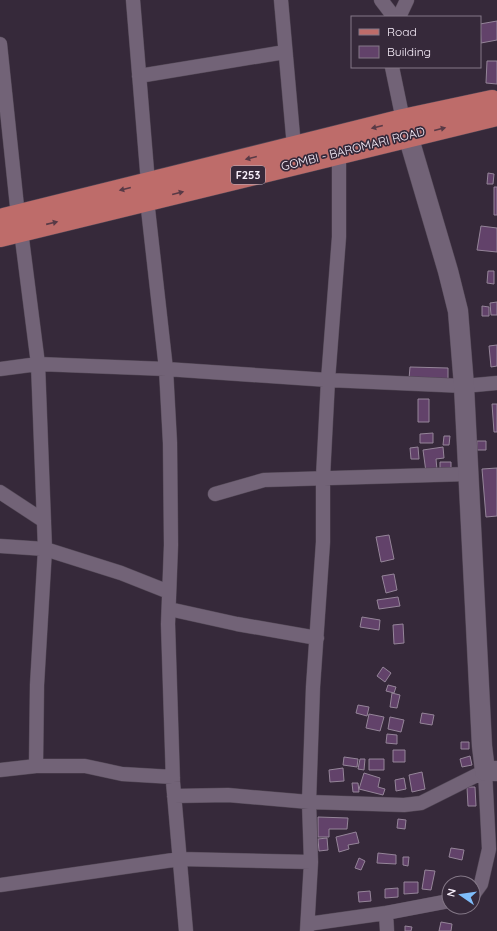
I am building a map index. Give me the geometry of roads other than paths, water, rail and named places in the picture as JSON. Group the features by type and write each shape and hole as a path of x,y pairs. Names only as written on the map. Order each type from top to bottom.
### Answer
{"main road":[{"name":"GOMBI - BAROMARI ROAD","path":"0,236 13,222 338,152 405,128 497,100"},
{"name":"GOMBI - BAROMARI ROAD","path":"148,192 294,147 405,128 497,115"}],"street":[{"path":"133,0 148,192 166,369 170,443 171,537 168,624 173,777 186,931"},
{"path":"281,0 294,147"},
{"path":"381,0 393,16"},
{"path":"399,16 406,0"},
{"path":"0,44 13,222 38,364 45,549 37,685 36,766"},
{"path":"139,76 285,52"},
{"path":"392,68 405,128 448,271 458,311 464,386 482,746 491,771 489,849 481,884"},
{"path":"338,152 339,237 322,477 323,542 313,687 309,802 311,862 308,927 441,903"},
{"path":"0,369 38,364 166,369 328,380 464,386 497,383"},
{"path":"215,494 264,480 322,477 468,474"},
{"path":"0,492 44,520"},
{"path":"0,546 45,549 121,573 169,592"},
{"path":"169,609 237,624 316,638"},
{"path":"0,770 36,766 85,766 122,774 173,777"},
{"path":"174,796 228,795 309,802 404,806 422,803 491,771"},
{"path":"0,885 180,859 311,862"},
{"path":"386,913 387,931"}]}
